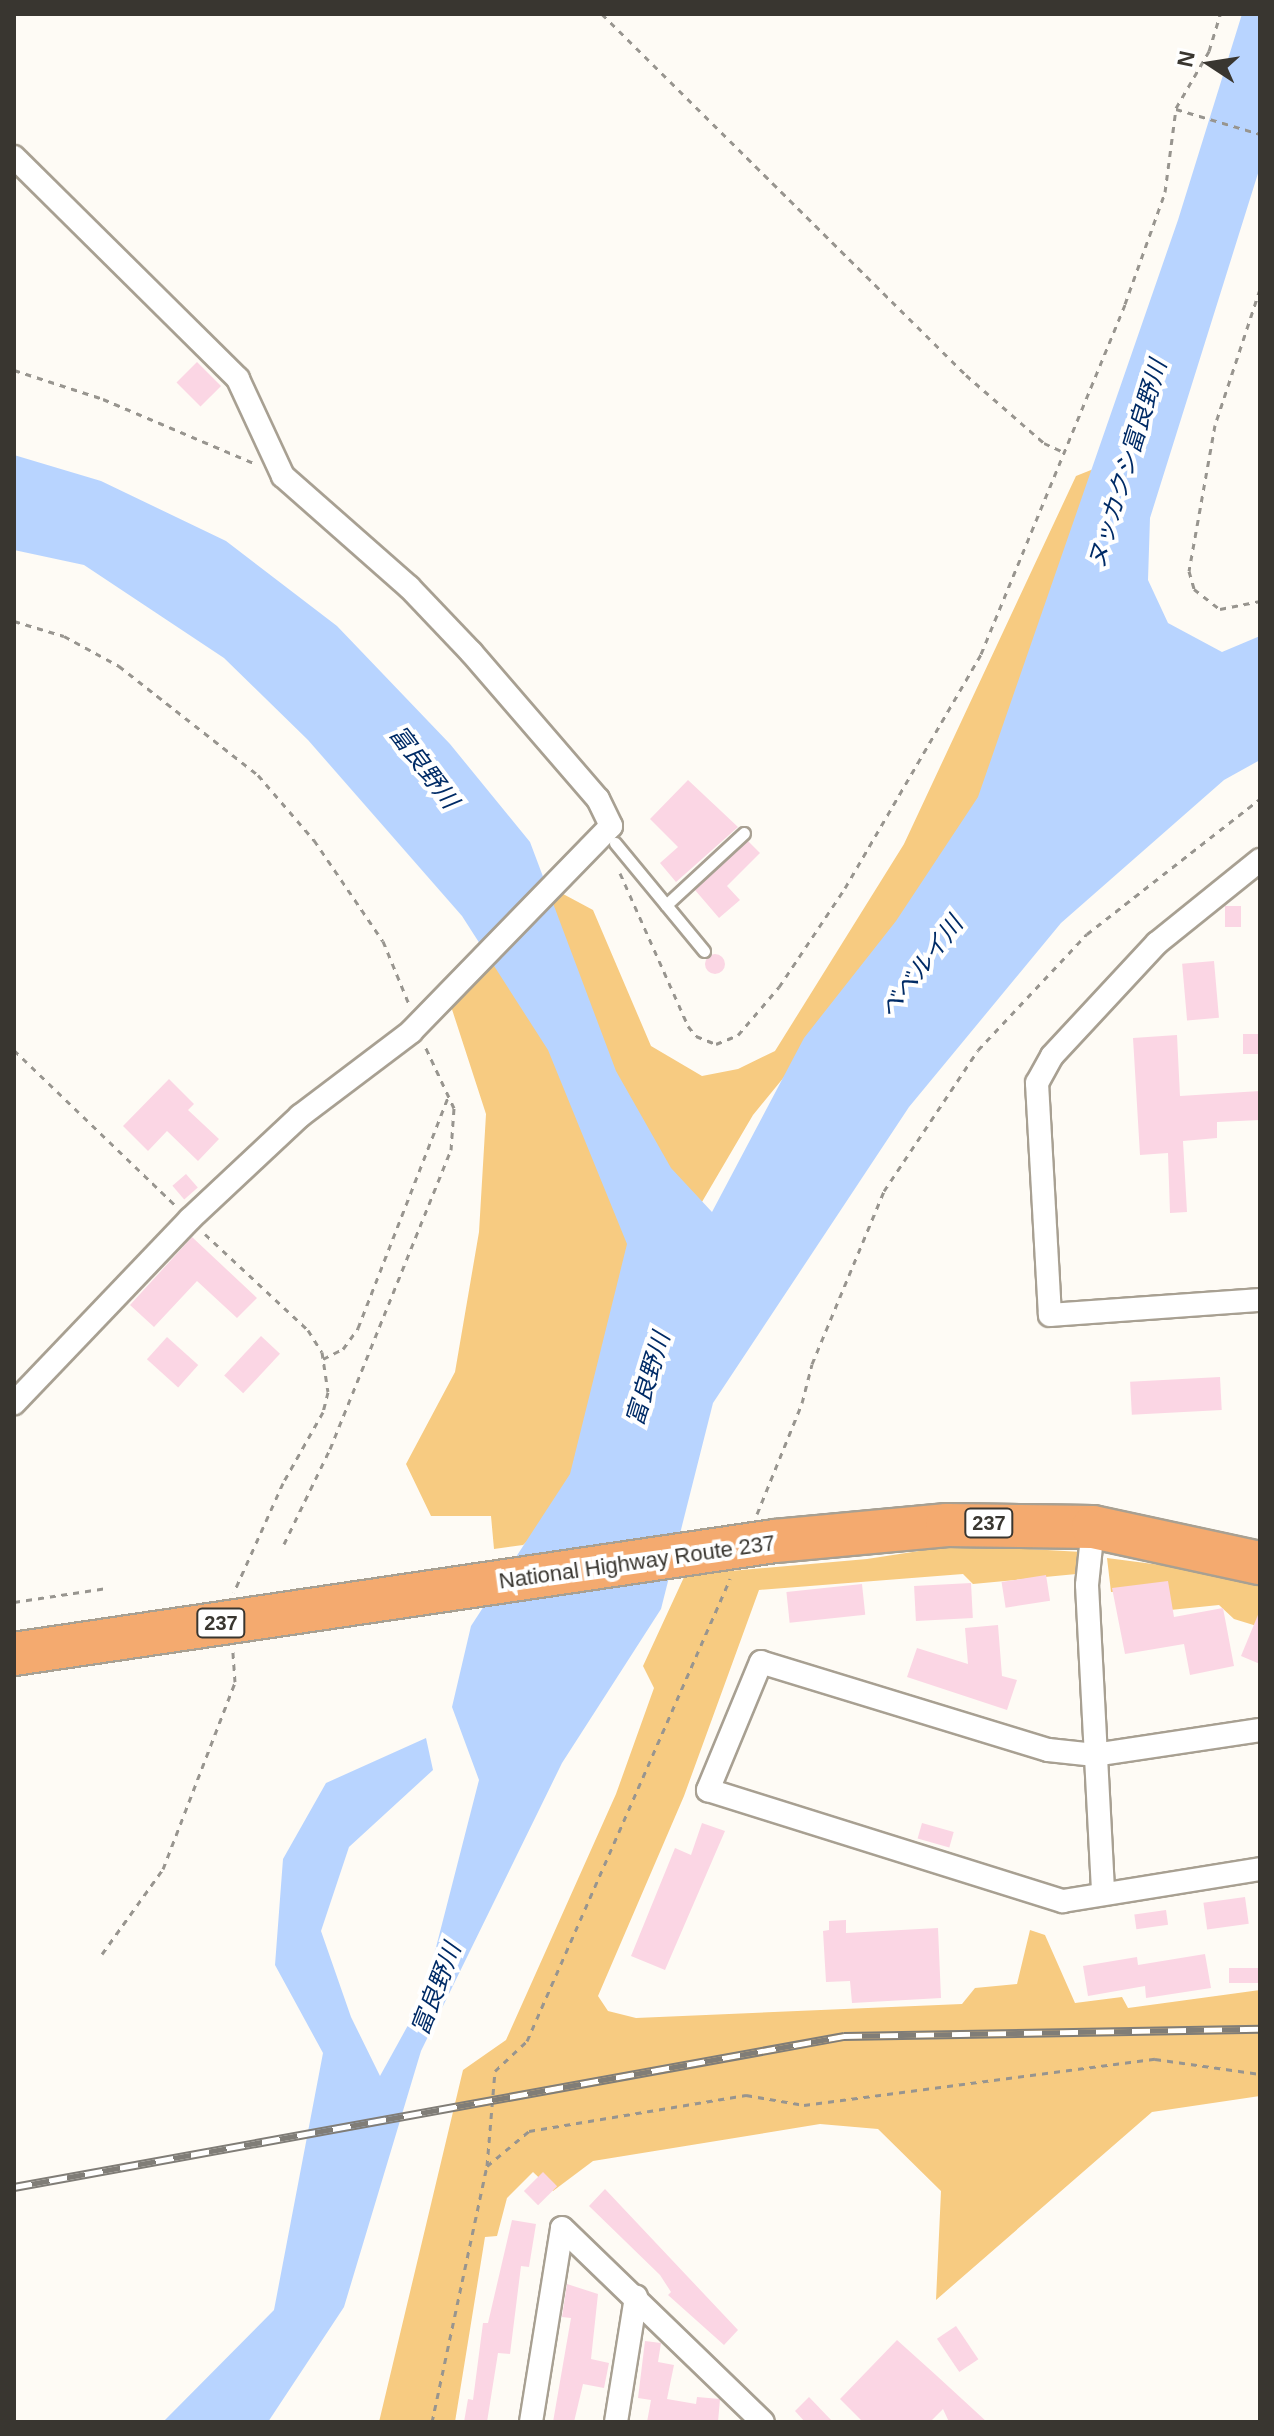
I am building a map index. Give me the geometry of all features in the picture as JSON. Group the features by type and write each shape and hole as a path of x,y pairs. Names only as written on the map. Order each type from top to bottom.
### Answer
{"highway":[{"name":"National Highway Route 237","path":"14,1654 428,1592 724,1562 947,1525 1093,1527 1260,1563"}],"street":[{"path":"14,157 238,379 283,476 409,587 471,652 598,799 611,826 607,841 416,1027 300,1116 190,1219 14,1403"},
{"path":"1260,860 1157,943 1052,1056 1037,1083 1050,1315 1260,1300"},
{"path":"1093,1527 1087,1585 1103,1894"},
{"path":"1260,1730 1095,1755 1048,1750 761,1662 708,1790 1063,1901 1260,1869"},
{"path":"531,2422 562,2228 761,2421"},
{"path":"616,2422 636,2297"}],"lane":[{"path":"666,905 744,833"},
{"path":"607,841 704,951"}],"path":[{"path":"602,14 966,375 1044,443 1065,453"},
{"path":"607,841 623,888 680,1011 696,1036 716,1044 727,1043 753,1018 810,943 948,716 1014,582 1165,192 1176,109 1209,51 1220,14"},
{"path":"1176,109 1260,134"},
{"path":"1260,289 1215,425 1189,571 1194,589 1220,609 1260,601"},
{"path":"14,370 103,399 283,476"},
{"path":"14,621 64,636 119,666 258,775 314,840 383,941 404,981 416,1027 449,1095 456,1120 451,1150 330,1449 284,1544"},
{"path":"756,1516 812,1364 884,1191 978,1050 1087,934 1260,799"},
{"path":"14,1050 308,1330 323,1359 328,1392 323,1412 283,1483 231,1598 235,1682 163,1869 102,1954"},
{"path":"323,1359 343,1349 358,1328 449,1095"},
{"path":"432,2422 487,2166 495,2071 527,2041 712,1610 724,1562"},
{"path":"14,1602 107,1588"},
{"path":"487,2166 529,2131 746,2095 804,2105 1155,2059 1260,2074"}],"shaded area":[{"path":"1101,466 1022,755 920,911 753,1115 699,1207 552,1519 523,1545 494,1549 491,1516 431,1516 406,1464 455,1372 479,1232 486,1114 447,994 537,880 593,910 651,1046 702,1076 738,1069 775,1051 904,844 1076,476"},
{"path":"958,1545 1082,1552 1087,1573 973,1584 963,1574 759,1590 684,1796 598,1996 608,2011 636,2018 962,2004 975,1988 1017,1984 1030,1930 1045,1935 1075,2003 1122,1997 1128,2008 1260,1990 1260,2096 1152,2112 936,2300 941,2191 878,2129 820,2124 593,2161 553,2191 533,2172 507,2198 497,2236 485,2237 455,2422 379,2422 463,2070 506,2040 616,1794 654,1688 643,1666 685,1575 867,1559"},
{"path":"1107,1558 1222,1573 1260,1585 1260,1627 1234,1619 1219,1605 1170,1610 1163,1590 1111,1592"}],"water":[{"path":"1242,14 1260,14 1260,167 1150,518 1148,580 1168,623 1222,652 1260,636 1260,760 1224,780 1061,923 909,1107 713,1403 661,1609 562,1763 421,2051 344,2307 268,2422 163,2422 274,2310 323,2053 275,1965 283,1859 326,1783 426,1738 433,1770 349,1847 321,1931 351,2017 380,2076 423,1998 479,1780 452,1707 471,1626 570,1474 627,1244 548,1050 462,916 308,740 224,658 84,565 14,550 14,455 101,481 226,541 337,626 450,744 530,842 616,1071 671,1168 712,1212 804,1038 896,921 978,797 1178,220"}],"building":[{"path":"197,362 221,386 201,407 176,383"},
{"path":"688,780 738,827 676,882 660,863 678,847 650,819"},
{"path":"748,841 760,853 727,886 740,900 719,918 695,890"},
{"path":"1225,906 1241,906 1241,927 1225,927"},
{"path":"715,954 722,957 725,964 722,971 715,974 708,971 705,964 708,957"},
{"path":"1214,961 1219,1018 1187,1021 1182,964"},
{"path":"1243,1034 1260,1034 1260,1054 1243,1054"},
{"path":"1177,1035 1180,1096 1260,1091 1260,1120 1217,1122 1217,1138 1183,1141 1187,1212 1170,1213 1168,1153 1140,1155 1133,1038"},
{"path":"169,1079 194,1104 188,1110 219,1139 198,1161 167,1131 148,1151 123,1126"},
{"path":"186,1174 198,1188 184,1199 172,1186"},
{"path":"192,1237 257,1298 237,1318 197,1281 154,1327 130,1305"},
{"path":"261,1336 280,1354 243,1393 224,1375"},
{"path":"167,1337 198,1365 178,1387 147,1359"},
{"path":"1220,1377 1222,1410 1132,1415 1130,1382"},
{"path":"1046,1575 1050,1601 1006,1608 1002,1582"},
{"path":"1168,1581 1174,1617 1223,1608 1234,1666 1190,1675 1184,1644 1125,1654 1112,1588"},
{"path":"971,1583 973,1618 916,1621 914,1586"},
{"path":"862,1584 865,1615 790,1623 786,1592"},
{"path":"1260,1610 1260,1664 1241,1656"},
{"path":"998,1625 1002,1676 1017,1680 1007,1710 907,1677 917,1648 968,1664 965,1628"},
{"path":"702,1823 725,1831 665,1970 631,1956 675,1848 691,1855"},
{"path":"922,1823 954,1832 949,1847 918,1838"},
{"path":"1245,1897 1249,1924 1207,1930 1203,1903"},
{"path":"1166,1910 1168,1925 1136,1929 1134,1914"},
{"path":"846,1920 846,1933 938,1928 941,1998 852,2003 850,1981 826,1982 823,1931 829,1930 829,1921"},
{"path":"1205,1954 1211,1988 1146,1998 1145,1986 1088,1996 1083,1966 1137,1957 1138,1965"},
{"path":"1229,1968 1260,1968 1260,1983 1229,1983"},
{"path":"543,2172 557,2186 538,2205 524,2191"},
{"path":"605,2189 738,2330 724,2345 668,2295 671,2292 660,2275 589,2206"},
{"path":"512,2220 536,2224 529,2267 521,2266 510,2354 498,2353 487,2422 464,2422 468,2399 473,2400 483,2323 488,2323"},
{"path":"567,2284 598,2294 591,2359 609,2363 604,2388 583,2384 574,2422 553,2422 571,2318 562,2317"},
{"path":"956,2326 978,2359 959,2372 937,2339"},
{"path":"897,2340 987,2422 949,2422 943,2409 930,2422 863,2422 840,2399"},
{"path":"645,2341 661,2343 658,2362 674,2365 667,2399 696,2404 697,2397 720,2399 718,2422 647,2422 651,2400 638,2398"},
{"path":"809,2397 833,2422 805,2422 795,2411"}],"railway":[{"path":"14,2187 844,2036 1260,2029"}],"water label":[{"name":"ヌッカクシ富良野川","path":"1127,464"},
{"name":"富良野川","path":"424,767"},
{"name":"ベベルイ川","path":"921,967"},
{"name":"富良野川","path":"648,1379"},
{"name":"富良野川","path":"436,1989"}]}
